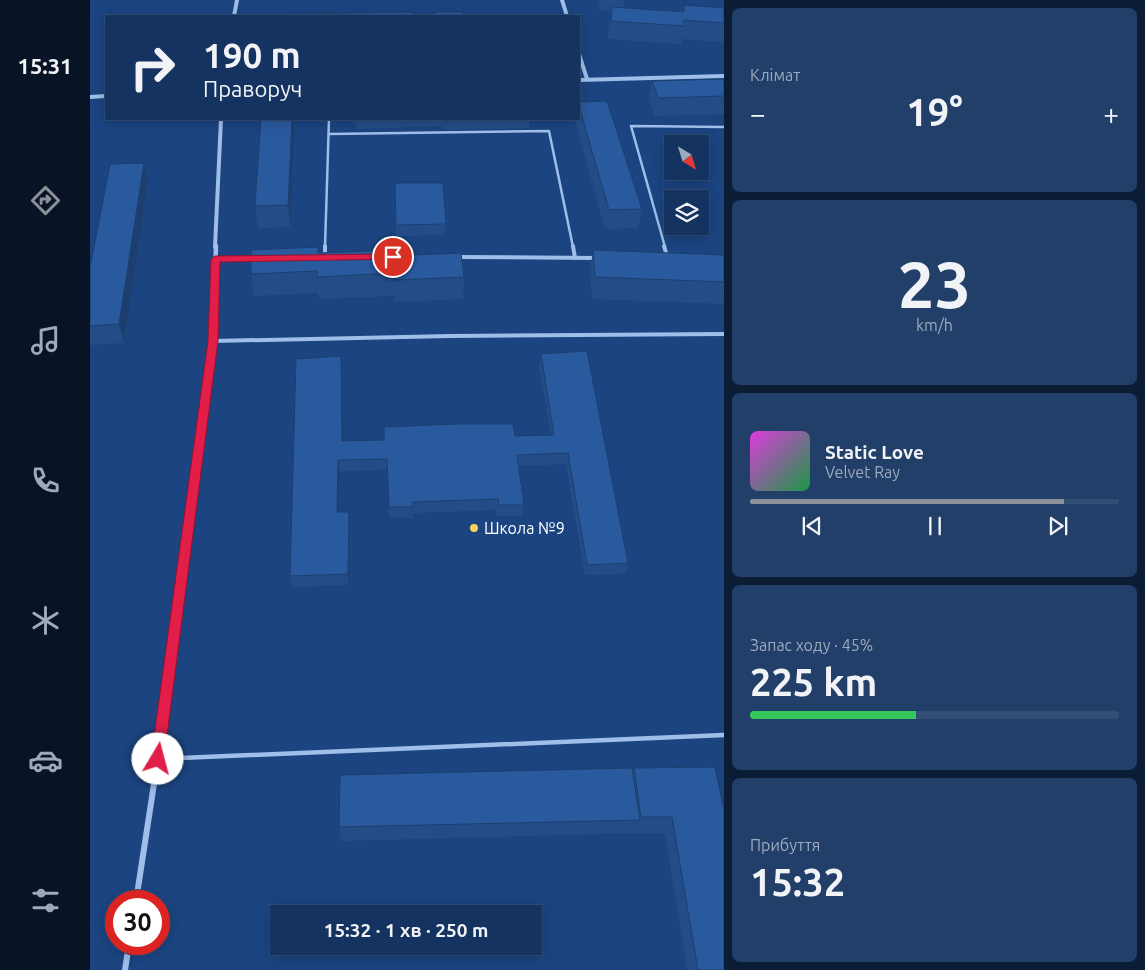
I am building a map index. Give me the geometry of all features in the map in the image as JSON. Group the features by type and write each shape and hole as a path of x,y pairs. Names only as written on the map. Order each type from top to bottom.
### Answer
{"street":[{"path":"234,15 237,0"},
{"path":"562,0 567,15"},
{"path":"580,57 587,79"},
{"path":"580,80 724,76"},
{"path":"90,97 105,96"},
{"path":"138,890 158,759 213,341 220,120"},
{"path":"125,970 127,955"}],"lane":[{"path":"329,120 324,258 333,258"},
{"path":"668,260 631,126 724,127"},
{"path":"329,134 549,131 575,258"},
{"path":"451,257 602,258"},
{"path":"215,259 255,259"},
{"path":"213,341 450,336 724,334"},
{"path":"158,759 724,736"}],"building":[{"path":"684,5 724,8 724,23 684,20 684,26 611,21 612,7 684,12"},
{"path":"412,12 413,15 287,15"},
{"path":"435,12 463,12 463,15 435,15"},
{"path":"724,79 724,96 659,98 652,81"},
{"path":"607,101 642,209 609,210 580,109 580,102"},
{"path":"261,120 292,120 288,205 255,206"},
{"path":"144,163 119,324 90,326 90,268 110,164"},
{"path":"395,183 443,183 446,224 396,225"},
{"path":"318,247 318,253 394,250 394,256 461,253 464,277 395,280 394,273 317,277 317,271 251,274 251,250"},
{"path":"593,250 724,255 724,282 595,277"},
{"path":"587,351 628,563 587,565 568,453 517,455 524,505 499,505 498,499 412,502 413,507 389,507 387,459 338,460 337,512 349,512 348,574 290,576 296,359 341,356 342,441 384,440 384,427 457,424 513,424 515,436 554,435 541,354"},
{"path":"715,767 724,810 724,970 698,970 672,817 641,817 634,768"},
{"path":"632,768 640,820 339,827 340,775"}],"place":[{"name":"Школа №9","path":"474,528"}],"route":[{"path":"158,759 213,341 215,259 393,257"}]}
